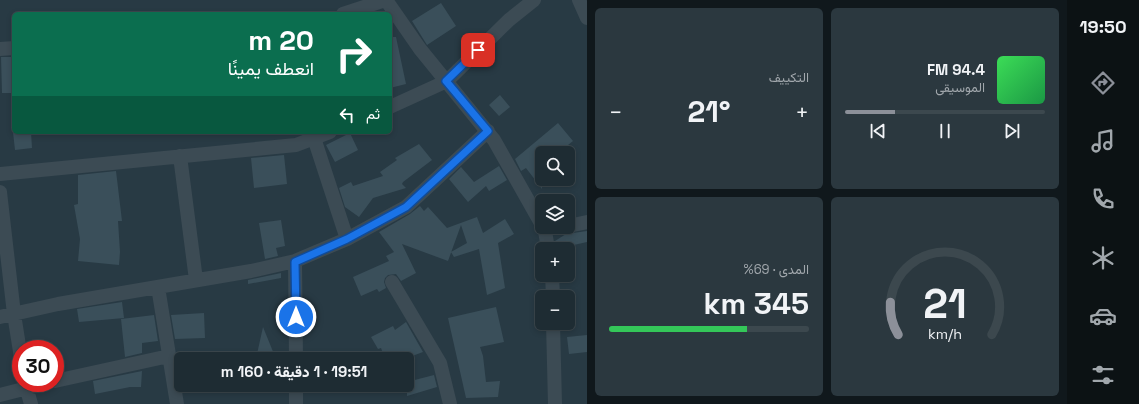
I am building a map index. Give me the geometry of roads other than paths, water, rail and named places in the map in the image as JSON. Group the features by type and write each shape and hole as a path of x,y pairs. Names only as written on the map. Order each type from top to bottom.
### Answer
{"street":[{"path":"349,12 385,0 420,48 488,131 535,212"},
{"path":"392,106 446,81 509,20 534,0"},
{"path":"579,0 587,18"},
{"path":"0,49 12,48"},
{"path":"7,316 58,304 295,262 347,239 406,207 488,131"},
{"path":"0,174 296,145 325,134"},
{"path":"314,138 347,239"},
{"path":"180,156 196,280"},
{"path":"0,192 7,316 15,340"},
{"path":"575,225 587,222"},
{"path":"295,262 296,352"},
{"path":"392,282 440,363 450,404"},
{"path":"158,287 177,404"},
{"path":"553,330 556,404"},
{"path":"64,379 169,356"},
{"path":"0,395 12,391"},
{"path":"28,392 31,404"},
{"path":"296,392 296,404"}]}
